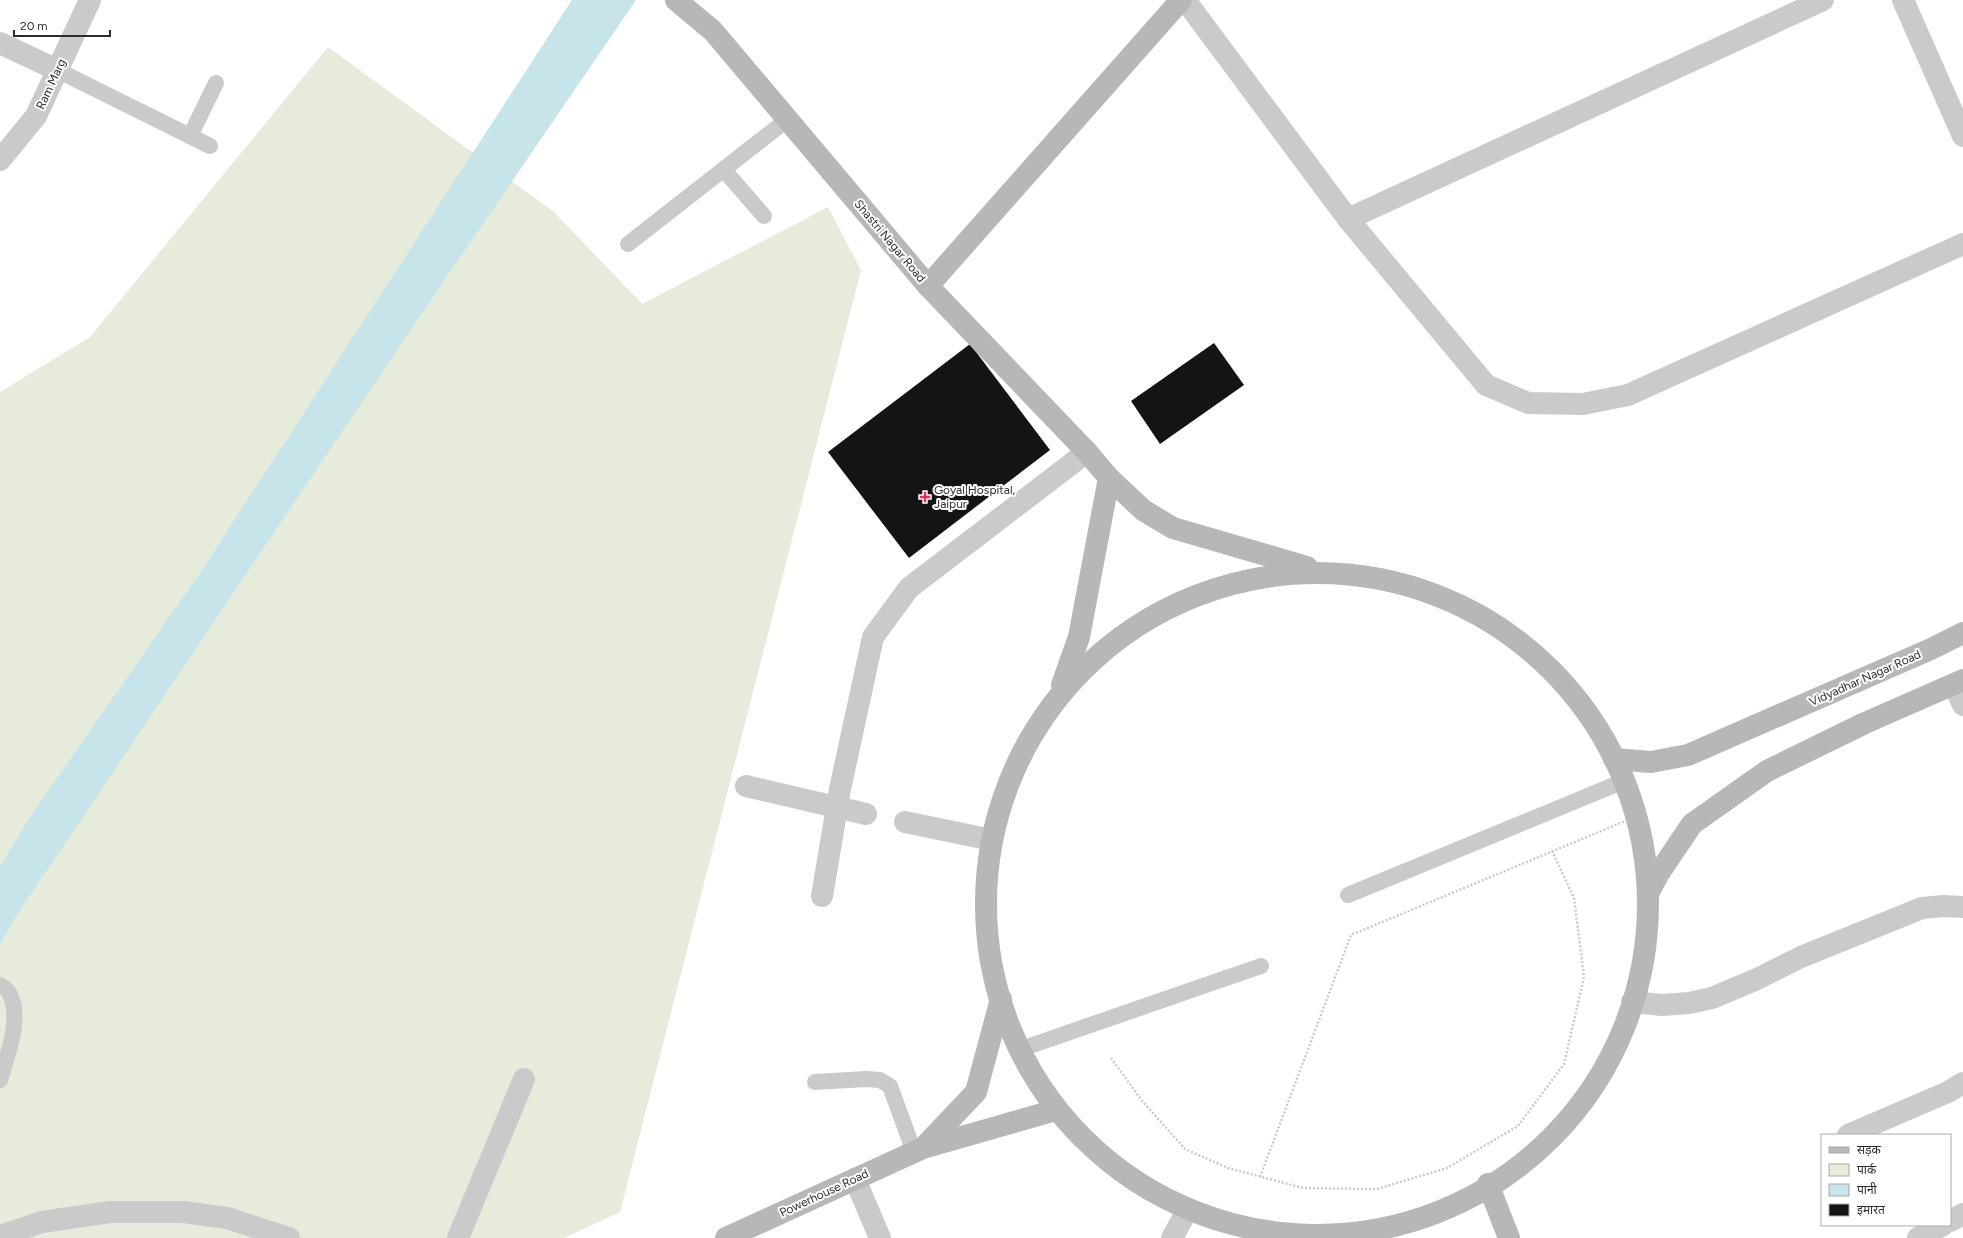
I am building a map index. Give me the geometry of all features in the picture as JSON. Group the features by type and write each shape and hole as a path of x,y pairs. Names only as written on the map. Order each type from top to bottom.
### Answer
{"main road":[{"name":"Shastri Nagar Road","path":"676,0 713,31 928,286 1087,452 1109,478 1143,510 1173,528 1318,571"},
{"path":"928,286 1181,0"},
{"path":"1058,696 1079,637 1109,478"},
{"path":"1318,571 1375,576 1451,599 1530,649 1579,700 1614,759 1632,801 1648,894 1646,947 1629,1016 1605,1069 1574,1114 1537,1153 1443,1212 1377,1232 1348,1236 1310,1237 1237,1228 1171,1203 1110,1164 1056,1110 1010,1030 989,952 986,889 992,840 1012,774 1029,739 1058,696 1084,667 1116,639 1162,609 1210,588 1240,578 1318,571"},
{"name":"Vidyadhar Nagar Road","path":"1614,759 1651,762 1688,755 1931,649 1963,632"},
{"path":"1648,894 1659,872 1692,824 1768,771 1865,723 1959,682"},
{"path":"918,1150 976,1092 1001,998"},
{"path":"918,1150 1056,1110"},
{"name":"Powerhouse Road","path":"726,1238 918,1150"},
{"path":"1488,1184 1509,1238"}],"street":[{"name":"Ram Marg","path":"0,160 36,116 90,0"},
{"path":"1185,0 1348,219 1486,384 1528,403 1583,404 1628,395 1963,244"},
{"path":"1348,219 1824,0"},
{"path":"1903,0 1963,136"},
{"path":"0,43 57,70"},
{"path":"822,896 836,808 873,637 909,588 1087,452"},
{"path":"1959,682 1963,705"},
{"path":"746,786 866,814"},
{"path":"905,822 992,840"},
{"path":"1632,1002 1662,1005 1689,1003 1712,998 1757,979 1801,957 1922,908 1944,906 1963,907"},
{"path":"458,1238 524,1079"},
{"path":"1850,1134 1948,1092 1963,1083"},
{"path":"855,1179 880,1238"},
{"path":"1172,1238 1188,1209"},
{"path":"0,1236 42,1222 110,1212 184,1212 227,1218 289,1238"},
{"path":"1951,1220 1963,1214"},
{"path":"1918,1238 1941,1226"}],"lane":[{"path":"57,70 210,146"},
{"path":"190,136 216,83"},
{"path":"628,244 788,120"},
{"path":"724,170 764,216"},
{"path":"1348,895 1624,781"},
{"path":"1021,1049 1261,966"},
{"path":"0,985 9,993 16,1016 0,1080"},
{"path":"815,1082 866,1079 880,1080 890,1086 918,1150"}],"path":[{"path":"1260,1177 1351,935 1552,850 1635,817"},
{"path":"1111,1058 1143,1102 1185,1149 1228,1168 1302,1188 1377,1189 1447,1168 1518,1126 1564,1064 1584,977 1574,898 1552,850"}],"green space":[{"path":"328,47 553,211 642,304 828,207 861,270 620,1212 564,1238 0,1238 0,392 90,337"}],"water":[{"path":"572,0 636,0 405,338 16,916 0,945 0,866 32,814 200,573"}],"building":[{"path":"1214,343 1244,385 1160,444 1131,401"},
{"path":"970,344 1050,450 909,558 828,452"}],"place":[{"name":"Goyal Hospital, Jaipur","path":"925,497"}]}
